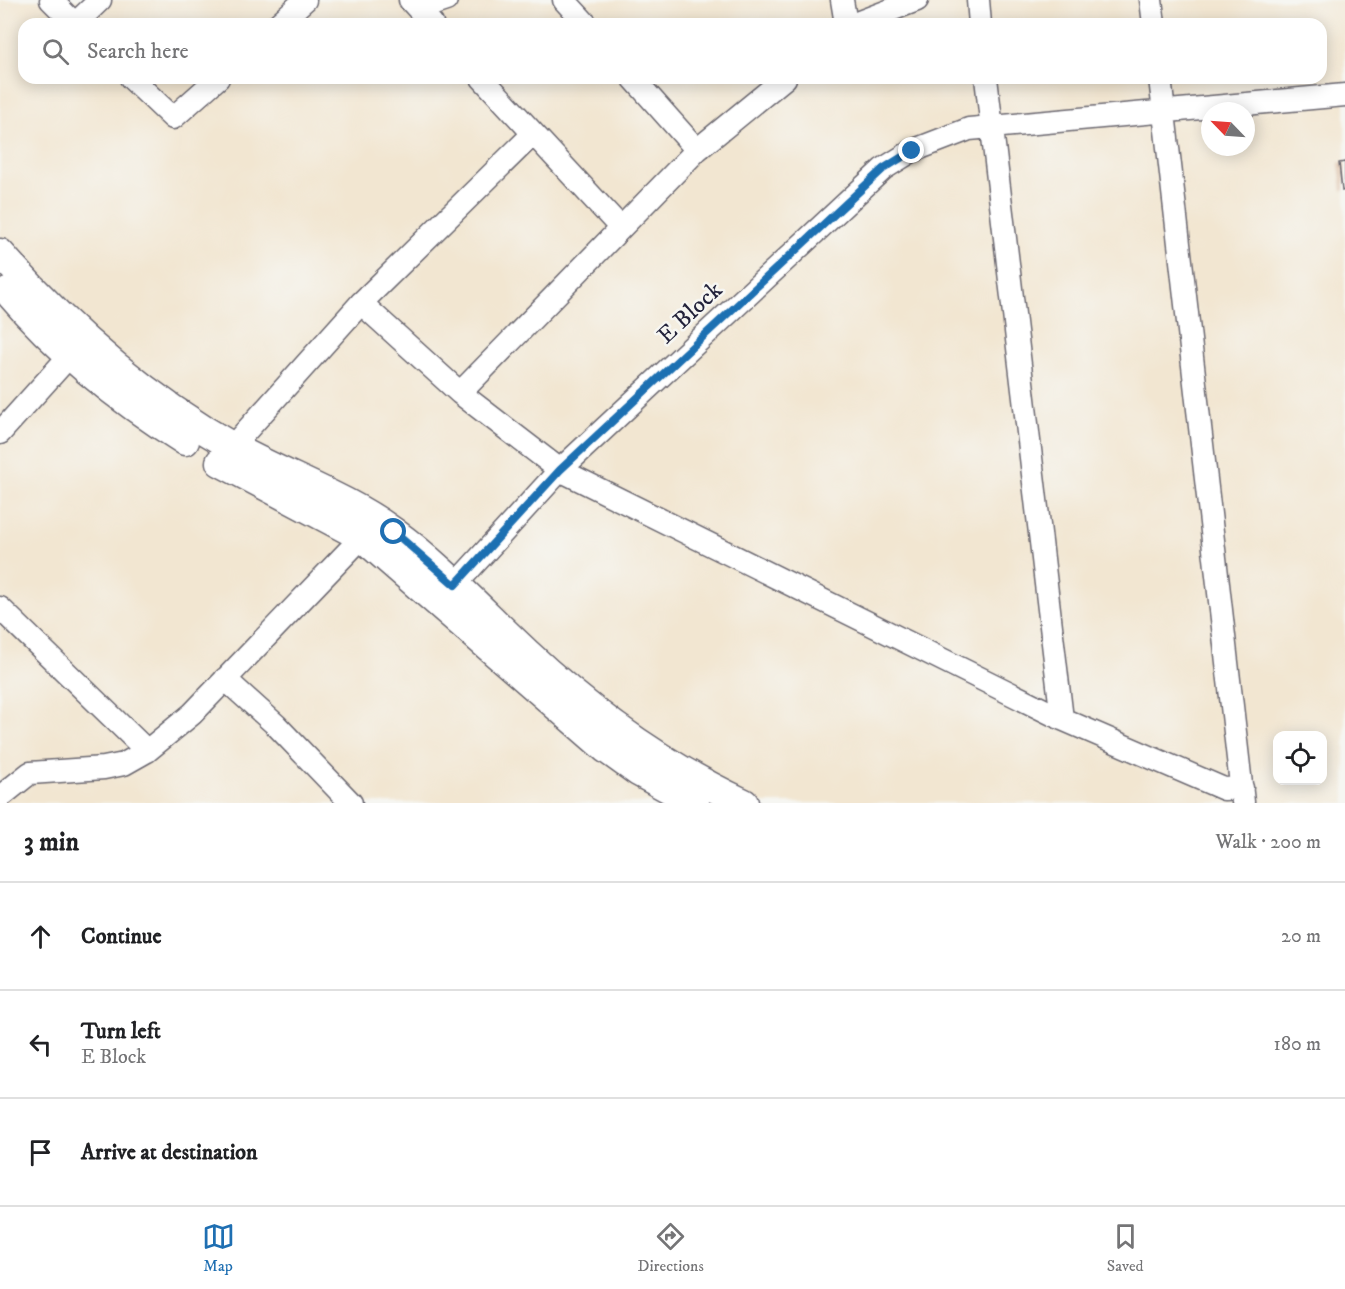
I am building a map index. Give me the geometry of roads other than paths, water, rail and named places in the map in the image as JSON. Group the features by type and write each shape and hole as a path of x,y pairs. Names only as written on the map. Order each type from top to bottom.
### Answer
{"street":[{"path":"51,0 69,18"},
{"path":"81,18 100,0"},
{"path":"285,18 305,0"},
{"path":"420,11 446,0"},
{"path":"564,0 580,18"},
{"path":"842,0 845,18"},
{"path":"870,18 917,0"},
{"path":"978,0 980,18"},
{"path":"1151,0 1153,18"},
{"path":"137,84 173,118 211,84"},
{"path":"488,84 620,227"},
{"path":"638,84 697,150"},
{"path":"460,393 697,150 777,84"},
{"path":"987,84 1062,719"},
{"path":"361,303 460,393 560,470 1062,719 1242,795 1161,84"},
{"name":"E Block","path":"455,585 560,470 883,169 912,151 969,129 1345,95"},
{"path":"226,454 361,303 534,134"},
{"path":"0,253 31,288 77,347 133,408 368,528 606,749 638,772 695,803"},
{"path":"0,282 77,347"},
{"path":"0,433 77,347"},
{"path":"368,528 394,532 455,585 528,654 644,749 706,785 744,803"},
{"path":"0,797 30,773 104,768 124,764 147,751 192,714 368,528"},
{"path":"0,608 147,751"},
{"path":"225,679 276,725 351,803"}]}
